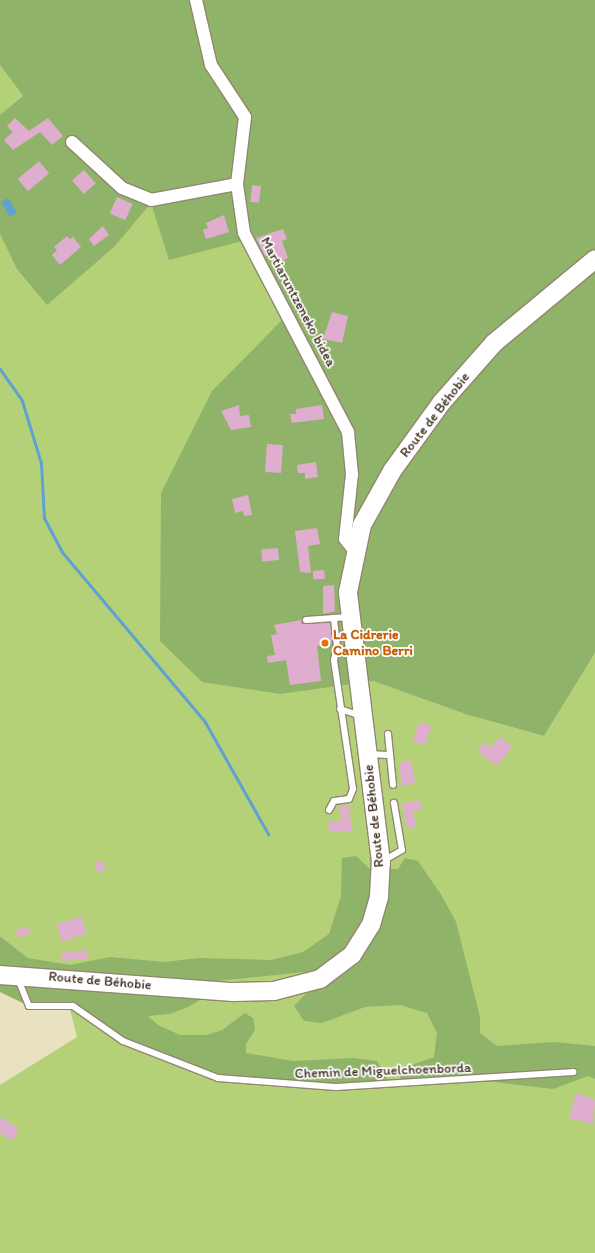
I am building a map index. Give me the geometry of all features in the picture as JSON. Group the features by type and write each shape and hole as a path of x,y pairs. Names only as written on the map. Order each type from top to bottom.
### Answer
{"main road":[{"name":"Route de Béhobie","path":"8,974 233,992 274,991 320,979 352,955 371,925 379,897 381,862 363,717 343,617 354,550 399,475 448,407 500,344 543,301 595,259"}],"street":[{"name":"Martiaruntzeneko bidea","path":"196,0 211,65 245,117 237,184 244,233 256,260 348,432 352,474 345,539 354,550"},
{"path":"72,142 122,188 151,200 237,184"}],"lane":[{"path":"306,620 343,617 334,660 340,709 353,789 349,799 334,801 329,810"},
{"path":"340,709 363,717"},
{"path":"388,734 388,755 392,785"},
{"path":"368,754 388,755"},
{"path":"381,862 402,850 394,803"},
{"name":"Chemin de Miguelchoenborda","path":"8,974 29,1006 73,1006 123,1041 218,1078 336,1087 574,1072"}],"green space":[{"path":"0,0 595,0 595,653 544,736 468,715 373,681 280,694 202,682 160,641 161,493 212,391 283,319 242,241 169,260 151,203 114,247 47,305 17,269 0,234 0,115 23,96 0,65"},
{"path":"0,65 23,96 288,181 373,681 468,715 544,736 595,653 595,1253 0,1253 0,1085 77,1037 64,986 0,936"},
{"path":"356,856 370,869 398,869 405,858 418,861 442,896 456,922 480,1017 480,1033 497,1046 554,1042 595,1046 595,1079 588,1076 553,1089 494,1082 402,1083 398,1070 434,1057 437,1033 427,1013 400,1005 365,1007 322,1023 304,1021 294,1006 320,979 315,971 217,981 208,995 188,1007 170,1014 148,1016 158,1025 180,1035 207,1035 222,1030 245,1013 253,1018 255,1030 246,1044 246,1053 293,1061 353,1058 377,1061 387,1079 376,1085 336,1087 218,1078 123,1041 73,1006 29,1006 0,992 0,936 28,958 70,965 110,957 164,962 199,958 271,960 303,952 329,934 341,896 342,858"}],"water":[{"path":"8,198 17,213 10,217 1,202"}],"building":[{"path":"15,118 29,131 48,118 63,136 52,145 40,132 13,150 4,140 13,132 7,126"},
{"path":"39,161 49,173 28,191 18,179"},
{"path":"84,170 96,184 84,194 72,180"},
{"path":"252,185 261,186 259,203 250,202"},
{"path":"117,197 133,204 125,220 110,213"},
{"path":"224,215 229,232 206,239 203,230 208,228 206,223"},
{"path":"103,226 109,235 94,246 89,239"},
{"path":"283,229 287,239 282,241 288,258 275,263 271,254 265,256 256,238"},
{"path":"67,236 70,239 73,237 81,247 60,265 52,255 57,250 54,247"},
{"path":"332,312 348,316 342,343 323,339"},
{"path":"239,405 240,416 249,415 251,427 231,430 221,411"},
{"path":"322,405 324,419 292,423 290,414 296,414 296,409"},
{"path":"267,444 283,445 281,473 265,472"},
{"path":"316,462 318,477 305,479 305,473 298,473 297,465"},
{"path":"248,495 252,515 244,516 243,511 235,513 232,499"},
{"path":"317,528 320,544 308,546 311,573 300,572 295,531"},
{"path":"278,548 279,560 262,561 261,549"},
{"path":"324,570 325,579 313,579 313,571"},
{"path":"334,585 335,611 323,614 323,586"},
{"path":"301,620 301,624 330,623 332,640 329,644 317,646 321,681 290,685 286,660 268,663 267,656 275,655 271,635 277,634 274,625"},
{"path":"419,722 431,726 425,745 413,741"},
{"path":"500,737 512,746 497,766 477,751 484,742 491,748"},
{"path":"411,760 415,783 402,786 399,763"},
{"path":"420,800 422,809 414,810 415,827 407,828 402,804"},
{"path":"349,805 352,831 329,832 328,822 341,821 340,806"},
{"path":"103,861 105,871 97,872 95,863"},
{"path":"81,916 87,933 62,941 56,924"},
{"path":"28,927 30,934 17,937 16,931"},
{"path":"88,950 88,959 61,961 61,953"},
{"path":"576,1093 595,1100 593,1124 569,1118"},
{"path":"0,1117 19,1129 12,1141 0,1133"}],"waterway":[{"path":"0,369 22,401 41,463 44,518 62,552 205,722 268,834"}],"place":[{"name":"La Cidrerie Camino Berri","path":"325,643"}]}
